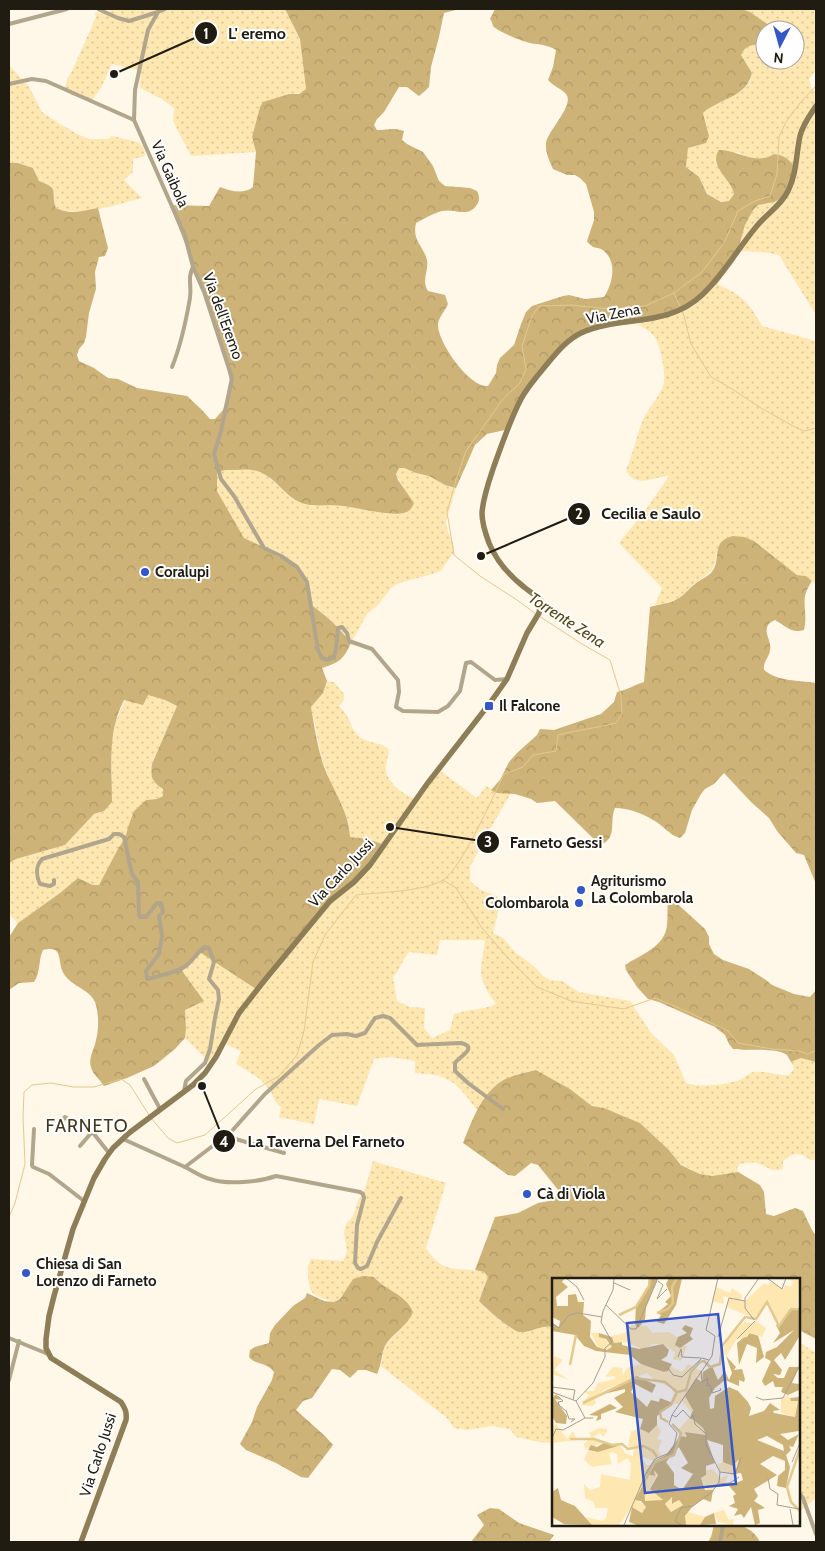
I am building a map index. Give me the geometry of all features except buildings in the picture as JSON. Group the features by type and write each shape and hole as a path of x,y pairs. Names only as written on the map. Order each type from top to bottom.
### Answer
{"street":[{"path":"9,24 67,9"},
{"path":"98,9 129,21 165,9"},
{"path":"9,84 32,79 46,81 134,120 135,90 148,30 158,12"},
{"name":"Via Zena","path":"532,624 538,616 541,601 509,574 495,555 489,542 482,516 483,503 489,481 521,398 569,340 595,328 649,320 674,313 688,306 716,282 756,226 783,199 788,190 797,160 801,134 808,117 816,106"},
{"name":"Via Gaibola","path":"134,120 185,236 193,267 189,275 190,297 182,336 172,367"},
{"name":"Via dell'Eremo","path":"193,267 204,292 232,378 221,432 214,454 221,479 234,496 264,548 281,556 297,567 307,582 318,650 322,658 328,660 334,657 338,628 342,627 347,633 349,641 372,648 398,680 399,692 396,707 403,711 438,712 448,706 460,691 466,663 471,662 495,680 507,679"},
{"name":"Via Carlo Jussi","path":"81,1542 126,1420 125,1408 121,1402 51,1358 46,1348 46,1339 49,1316 73,1229 94,1178 109,1153 123,1139 205,1073 216,1057 239,1013 264,981 330,901 354,882 370,865 507,679 532,624"},
{"path":"54,880 54,884 50,886 40,884 36,875 38,864 42,860 109,840 114,834 119,834 124,837 132,874 138,882 140,917 146,917 157,903 161,903 163,912 159,916 162,936 159,954 146,971 147,979 188,965 199,951 204,947 209,948 214,962 209,979 218,990 219,999 208,1056 205,1063 186,1082 184,1091"},
{"path":"185,1167 225,1136 265,1094 332,1035 347,1034 356,1036 366,1033 376,1018 383,1016 390,1018 417,1045 465,1044 468,1047 468,1051 454,1064 456,1071 468,1083 503,1109"},
{"path":"144,1079 158,1109"},
{"path":"56,1128 65,1117 76,1124 82,1119 109,1153"},
{"path":"34,1129 33,1167 49,1174 84,1201"},
{"path":"80,1146 92,1132"},
{"path":"225,1136 284,1153"},
{"path":"123,1139 217,1181 237,1182 268,1179 276,1176 360,1192 364,1198 357,1225 355,1263 358,1268 362,1269 367,1266 377,1242 402,1198"},
{"name":"Via Carlo Jussi","path":"9,1338 48,1354"},
{"path":"9,1380 19,1341"},
{"path":"800,1494 816,1534"},
{"path":"720,1542 724,1526"}],"shaded area":[{"path":"112,9 285,9 300,39 306,89 275,99 260,107 252,137 256,152 191,156 173,121 174,108 162,99 140,88 141,71 112,64 101,88 92,100 71,95 65,88 96,17 95,12 107,14"},
{"path":"742,9 816,9 816,70 809,79 812,90 816,91 816,315 779,255 737,251 747,219 753,208 759,204 774,202 769,158 752,159 737,152 715,161 733,191 734,194 729,201 716,200 709,196 699,178 686,167 688,148 696,145 708,130 703,113 715,104 725,100 750,81 752,73 741,55 745,49 755,45 755,70 805,70 805,20 762,20"},
{"path":"9,65 29,87 42,112 49,117 89,139 108,139 112,136 138,142 144,148 145,156 133,159 133,172 124,180 142,198 87,211 65,211 56,208 54,191 50,186 39,181 33,168 18,163 9,163"},
{"path":"717,284 744,300 762,326 816,341 816,584 806,576 797,575 765,550 717,549 715,563 710,572 678,598 655,605 662,588 619,543 647,508 669,476 639,481 630,476 626,470 642,422 661,391 664,381 662,359 656,339 637,324 652,321 702,297"},
{"path":"399,468 429,476 445,485 456,488 446,522 454,546 454,552 442,570 399,583 392,587 378,605 367,614 351,643 344,633 323,613 310,604 282,559 244,538 217,491 217,473 223,469 252,470 266,475 291,497 304,504 337,505 391,513 407,513 403,487 396,474"},
{"path":"327,681 334,682 344,694 344,700 339,706 353,729 366,741 383,746 389,750 386,773 395,786 407,795 415,799 439,770 477,798 486,786 497,793 511,793 470,867 470,881 481,890 497,896 500,904 493,933 503,938 516,953 535,967 543,976 550,980 562,981 579,992 630,1001 651,1033 674,1055 686,1083 692,1085 725,1084 758,1072 789,1075 794,1069 791,1062 801,1058 816,1062 816,1160 810,1160 803,1155 796,1154 783,1161 783,1169 780,1170 774,1170 758,1163 750,1162 740,1164 737,1168 738,1172 712,1176 700,1174 682,1165 640,1123 604,1108 592,1106 570,1089 536,1070 501,1082 482,1101 477,1110 451,1081 435,1075 415,1073 415,1061 391,1057 374,1059 357,1106 319,1099 314,1124 279,1117 281,1107 275,1101 267,1086 236,1064 241,1051 223,1043 210,1063 185,1038 186,1029 181,971 201,953 221,964 358,838 350,837 349,828 322,760 311,707 323,693","holes":["440,940 485,940 481,967 482,980 496,1004 454,1014 450,1030 432,1038 424,1028 425,1008 410,1007 397,1001 393,977 409,952 437,955"]},
{"path":"148,695 177,706 152,764 152,776 163,789 163,796 157,799 146,800 99,885 93,885 78,878 18,923 9,914 9,863 16,859 65,845 94,814 104,811 112,777 111,748 116,721 125,700"},
{"path":"373,1161 446,1183 426,1248 439,1263 445,1266 484,1272 488,1277 479,1301 514,1330 519,1332 552,1326 552,1443 516,1437 510,1429 491,1426 467,1430 454,1428 447,1418 381,1366 384,1349 395,1333 410,1319 376,1279 353,1279 340,1299 334,1302 317,1296 311,1291 308,1266 311,1259 343,1261 347,1252 344,1232 346,1224 353,1216 365,1189"},
{"path":"800,1343 816,1353 816,1498 800,1511"}],"green space":[{"path":"285,9 460,9 444,13 431,67 429,87 419,96 407,87 399,87 374,125 377,130 394,129 404,131 402,140 423,152 433,166 439,181 445,186 470,188 478,193 479,201 472,210 464,212 447,210 429,216 416,223 415,234 427,260 426,287 428,291 445,295 448,304 438,322 439,333 456,363 473,380 481,385 488,386 496,373 500,358 514,345 526,312 532,306 569,295 585,299 604,297 612,274 611,262 608,256 603,250 593,247 587,241 594,220 594,212 586,184 575,175 567,175 553,169 547,153 546,143 564,111 568,99 564,92 548,80 556,50 522,40 493,26 490,19 495,9 742,9 750,12 762,20 755,20 755,45 745,49 741,55 752,73 749,81 738,93 703,113 709,136 706,143 688,148 686,167 699,177 707,194 721,202 729,201 734,194 716,162 719,150 754,158 767,157 774,154 787,158 796,169 784,197 774,202 758,205 753,210 745,225 735,260 717,284 702,297 677,314 665,318 600,328 569,338 518,404 505,430 487,434 475,445 456,488 445,485 429,476 399,468 396,474 398,480 414,503 410,510 397,514 338,505 305,504 298,502 262,473 245,469 226,470 217,473 217,491 244,538 294,565 307,587 310,604 332,622 351,643 340,660 322,668 327,681 323,693 311,707 322,761 343,808 350,837 368,839 382,844 365,868 339,894 256,989 201,953 182,971 204,1001 185,1010 185,1038 154,1066 104,1086 93,1072 91,1066 98,1026 98,1016 92,997 69,980 62,970 58,954 53,949 43,950 38,974 34,982 19,983 9,990 9,937 18,923 78,878 93,885 99,885 125,839 134,811 146,800 157,799 163,796 163,789 153,779 151,772 152,764 177,706 148,695 143,705 124,700 115,725 113,737 111,763 112,802 104,811 94,814 65,845 16,859 9,863 9,163 18,163 33,168 39,181 50,186 54,191 56,208 71,212 98,208 108,248 105,256 99,257 95,272 96,289 89,313 86,337 77,355 79,361 94,368 108,378 118,379 137,388 187,396 210,419 215,419 223,410 231,385 201,285 170,205 209,206 220,187 241,192 253,187 256,152 252,137 260,107 263,102 289,94 299,94 306,89 300,39"},
{"path":"733,536 744,537 754,541 797,575 806,576 812,581 805,600 804,630 792,630 775,620 768,625 767,633 770,648 764,670 776,677 816,683 816,884 804,855 796,853 777,831 769,818 724,773 701,794 692,810 685,833 680,838 644,815 630,810 615,808 609,839 600,845 555,801 537,803 515,794 497,793 491,790 500,780 509,762 537,735 540,729 554,730 601,714 614,702 617,692 644,682 650,607 679,598 711,573 721,542"},
{"path":"672,899 705,929 714,954 723,960 749,969 772,985 794,994 810,997 816,990 816,1062 801,1058 791,1062 787,1055 776,1051 733,1049 725,1035 715,1027 648,999 637,987 626,970 625,965 651,950 662,939 667,925 668,901"},
{"path":"536,1070 570,1089 592,1106 604,1108 640,1123 669,1150 681,1165 700,1174 712,1176 738,1172 760,1185 764,1192 766,1214 774,1216 795,1208 803,1211 816,1236 816,1339 800,1331 800,1278 552,1278 552,1326 523,1332 510,1328 482,1304 479,1301 488,1277 484,1272 475,1270 495,1217 518,1213 538,1203 549,1201 555,1198 559,1191 538,1165 531,1163 515,1176 508,1175 463,1143 478,1109 488,1093 502,1081 518,1074"},
{"path":"363,1276 374,1277 406,1301 413,1312 408,1321 385,1346 377,1374 366,1370 358,1370 350,1378 340,1370 332,1369 312,1398 303,1401 296,1410 333,1445 308,1478 301,1477 276,1463 246,1450 240,1444 272,1380 274,1372 267,1366 252,1360 249,1357 250,1350 269,1343 270,1333 275,1325 293,1306 305,1298 307,1293 324,1301 334,1302 340,1299 353,1279"},
{"path":"490,1508 499,1509 519,1523 554,1535 549,1542 471,1542 484,1525 477,1515"},
{"path":"714,1526 739,1526 745,1527 755,1534 759,1542 708,1542"}],"waterway":[{"name":"Torrente Zena","path":"536,614 480,576 454,555 447,512 466,451 503,399 520,383 526,369 522,346 532,316 539,306 571,305 608,309 645,306 674,293 702,272 724,243 738,211 755,201 770,196 777,174 779,137 786,122 816,86"},
{"path":"674,293 680,306"},
{"path":"683,312 691,344 711,377 793,426 804,431 816,428"},
{"name":"Torrente Zena","path":"151,1118 168,1138 177,1143 205,1135 256,1089 279,1076 297,1055 304,1031 313,962 325,935 356,895 413,889 443,880 459,862 485,815 504,774 523,767 533,755 556,751 558,735 616,723 622,714 621,696 610,660 539,616"},
{"path":"443,880 456,888 482,928 537,987 571,1001 624,1009 655,998 728,1031 738,1043 772,1049 799,1051 808,1054 816,1051"},
{"name":"Torrente Zena","path":"9,1217 15,1203 25,1164 24,1092 32,1085 51,1083 73,1087 94,1087 121,1079 130,1085 149,1115"}],"place":[{"name":"L' eremo","path":"114,74"},
{"name":"Cecilia e Saulo","path":"481,556"},
{"name":"Coralupi","path":"145,572"},
{"name":"Il Falcone","path":"489,706"},
{"name":"Farneto Gessi","path":"390,827"},
{"name":"Agriturismo La Colombarola","path":"581,890"},
{"name":"Colombarola","path":"579,903"},
{"name":"La Taverna Del Farneto","path":"202,1086"},
{"name":"Cà di Viola","path":"527,1194"},
{"name":"Chiesa di San Lorenzo di Farneto","path":"26,1273"}],"district":[{"name":"FARNETO","path":"87,1126"}]}
